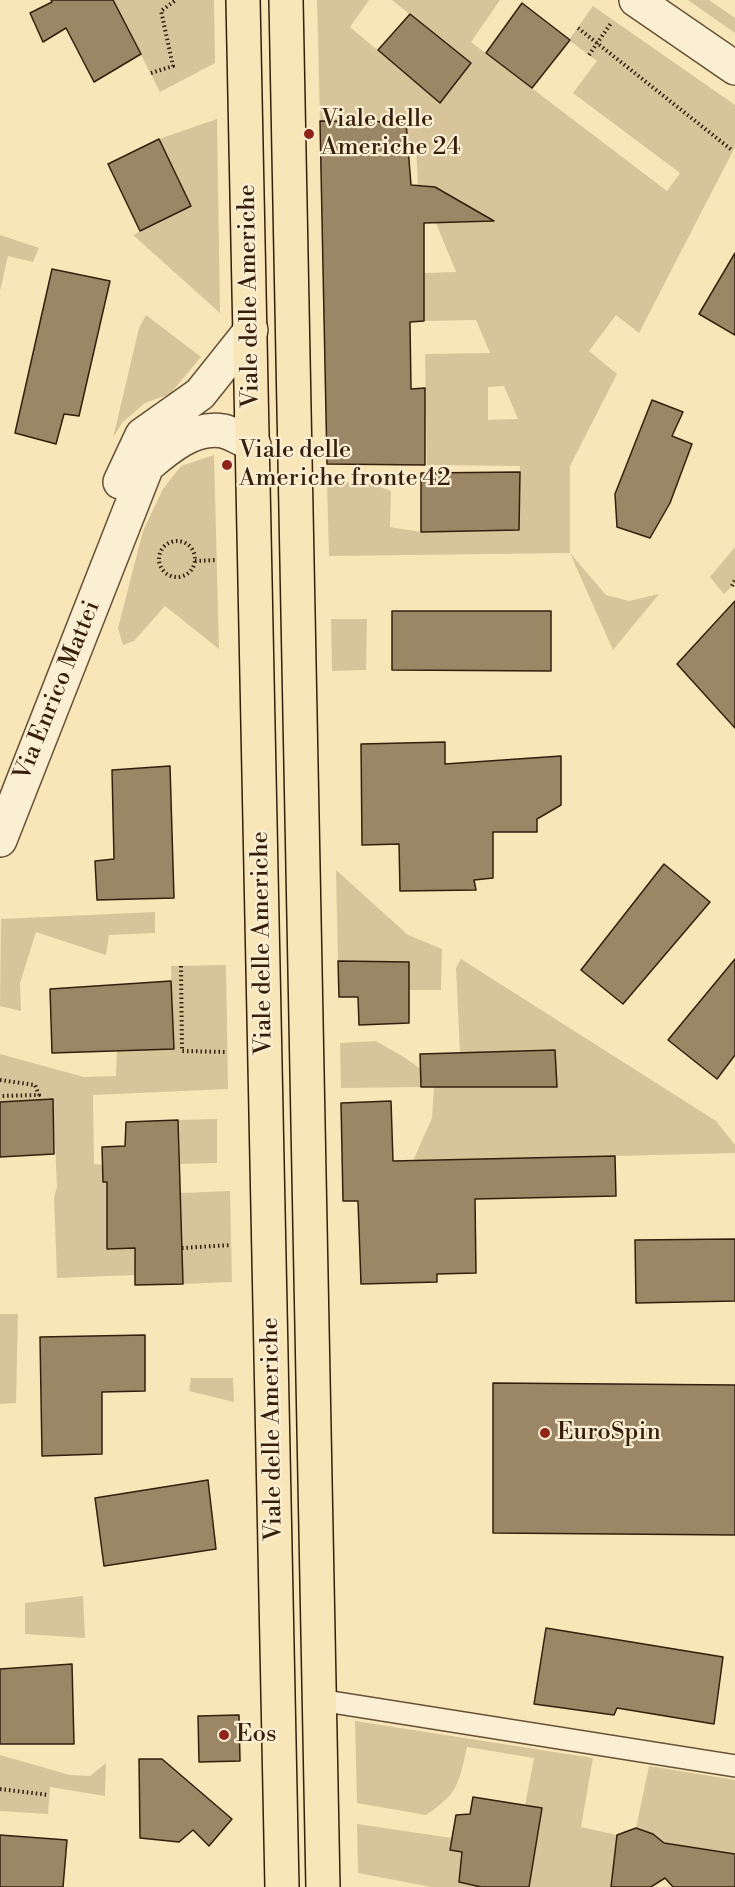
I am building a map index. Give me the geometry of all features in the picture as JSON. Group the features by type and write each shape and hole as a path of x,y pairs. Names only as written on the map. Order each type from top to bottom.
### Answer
{"main road":[{"name":"Viale delle Americhe","path":"243,0 254,445 282,1887"},
{"name":"Viale delle Americhe","path":"286,0 323,1887"}],"street":[{"path":"625,10 735,68"},
{"path":"117,543 115,493 142,435 200,394 251,330"},
{"name":"Via Enrico Mattei","path":"0,840 147,466 175,442 202,433 223,431 254,445"}],"lane":[{"path":"319,1700 735,1766"}],"path":[{"path":"151,74 173,66 161,11 176,0"},
{"path":"589,55 625,10"},
{"path":"578,28 733,151"},
{"path":"182,542 192,549 195,561 190,573 177,578 164,572 160,560 161,551 166,546 182,542"},
{"path":"195,561 217,560"},
{"path":"732,586 735,580"},
{"path":"181,966 182,1051 227,1052"},
{"path":"0,1080 35,1084 39,1095 0,1096"},
{"path":"182,1248 231,1245"},
{"path":"0,1790 50,1795"}],"shaded area":[{"path":"113,0 214,0 215,63 160,92"},
{"path":"317,0 369,0 350,27 440,103 450,90 448,45 392,0 500,0 471,42 667,191 680,173 573,93 597,61 569,40 593,6 735,105 735,147 639,333 616,315 589,351 617,374 570,466 570,553 329,556 327,482 368,483 391,491 390,527 421,532 519,530 520,466 427,465 425,354 490,353 476,320 424,321 424,273 456,272 436,223 465,222 449,194 436,188 418,185 416,147 407,146 386,132 385,121 320,121","holes":["504,386 518,419 488,420 488,387"]},
{"path":"688,0 709,0 735,18 735,33"},
{"path":"217,119 220,313 133,235 191,206 159,139"},
{"path":"0,235 39,248 33,262 8,256 0,291"},
{"path":"146,315 201,357 170,394 145,403 122,423 113,438 139,328"},
{"path":"214,455 219,649 165,606 134,641 123,645 118,628 143,531 163,489 181,466"},
{"path":"735,547 735,583 724,594 710,577"},
{"path":"570,553 606,595 629,601 659,594 613,650"},
{"path":"331,619 367,619 366,670 332,671"},
{"path":"336,870 408,935 442,949 441,990 409,990 409,962 338,961"},
{"path":"155,912 155,933 109,935 106,955 36,932 20,983 21,1011 0,1006 1,919"},
{"path":"461,959 716,1121 735,1145 735,1153 413,1161 432,1118 434,1087 557,1087 555,1050 460,1053 456,968"},
{"path":"226,965 228,1089 93,1095 94,1164 103,1165 128,1181 107,1196 107,1249 134,1248 135,1275 57,1278 54,1197 57,1187 53,1099 0,1102 0,1054 84,1077 116,1076 117,1051 174,1049 171,966"},
{"path":"376,1041 421,1069 421,1087 341,1088 340,1043"},
{"path":"217,1119 217,1163 180,1164 179,1120"},
{"path":"230,1191 232,1282 183,1284 181,1193"},
{"path":"0,1314 18,1314 16,1403 0,1404"},
{"path":"191,1378 233,1378 234,1402 189,1391"},
{"path":"83,1596 85,1638 25,1634 25,1603"},
{"path":"355,1721 593,1758 581,1827 617,1835 611,1887 529,1887 542,1809 525,1806 534,1758 467,1747 459,1779 451,1794 426,1815 357,1803"},
{"path":"0,1755 70,1775 90,1776 106,1763 105,1796 50,1787 48,1814 0,1811"},
{"path":"649,1766 735,1780 735,1854 664,1843 653,1834 636,1828"},
{"path":"357,1824 452,1838 450,1850 462,1852 459,1882 481,1887 431,1887 358,1873"}],"building":[{"path":"51,0 113,0 141,54 94,82 66,28 43,42 30,13 52,2"},
{"path":"522,3 570,40 532,88 486,53"},
{"path":"410,14 471,63 440,103 378,50"},
{"path":"320,121 406,122 411,185 435,187 494,221 424,223 424,321 410,322 411,389 425,388 425,465 327,464"},
{"path":"159,139 191,206 140,231 108,164"},
{"path":"735,253 735,335 699,314"},
{"path":"52,269 110,281 79,416 64,414 56,444 15,433"},
{"path":"652,400 683,412 672,436 692,444 670,503 650,538 617,527 615,494"},
{"path":"520,472 519,530 421,532 421,473"},
{"path":"735,601 735,728 677,664"},
{"path":"392,611 551,611 551,671 392,670"},
{"path":"445,742 445,764 561,756 561,805 537,819 537,832 493,832 493,878 474,880 476,890 400,891 399,844 362,845 361,744"},
{"path":"170,766 174,898 97,900 95,861 114,859 112,770"},
{"path":"664,864 710,902 623,1004 581,970"},
{"path":"735,959 735,1055 717,1079 668,1040"},
{"path":"338,961 409,962 409,1023 359,1025 358,997 339,997"},
{"path":"171,981 174,1049 52,1053 50,989"},
{"path":"555,1050 557,1087 421,1087 420,1054"},
{"path":"53,1099 54,1154 0,1157 0,1102"},
{"path":"391,1101 393,1161 615,1156 616,1196 475,1199 476,1273 437,1274 437,1282 361,1284 358,1201 343,1201 341,1103"},
{"path":"178,1120 183,1284 135,1285 135,1248 107,1249 107,1182 103,1182 102,1147 125,1146 126,1122"},
{"path":"735,1239 735,1301 636,1303 635,1240"},
{"path":"145,1335 145,1391 102,1392 102,1454 42,1456 40,1337"},
{"path":"493,1383 735,1385 735,1535 493,1533"},
{"path":"208,1480 216,1549 104,1566 95,1498"},
{"path":"546,1628 723,1657 714,1724 617,1708 614,1715 534,1704"},
{"path":"72,1664 74,1744 0,1744 0,1669"},
{"path":"239,1715 240,1761 199,1762 198,1716"},
{"path":"139,1759 162,1759 232,1819 209,1846 193,1830 179,1842 140,1838"},
{"path":"473,1797 542,1808 529,1887 481,1887 459,1882 462,1852 450,1850 456,1815 470,1814"},
{"path":"636,1828 653,1834 664,1843 735,1854 735,1887 673,1887 665,1878 651,1887 611,1887 617,1835"},
{"path":"0,1835 67,1840 63,1887 0,1887"}],"place":[{"name":"Viale delle Americhe 24","path":"309,134"},
{"name":"Viale delle Americhe fronte 42","path":"227,465"},
{"name":"EuroSpin","path":"545,1433"},
{"name":"Eos","path":"224,1735"}]}
